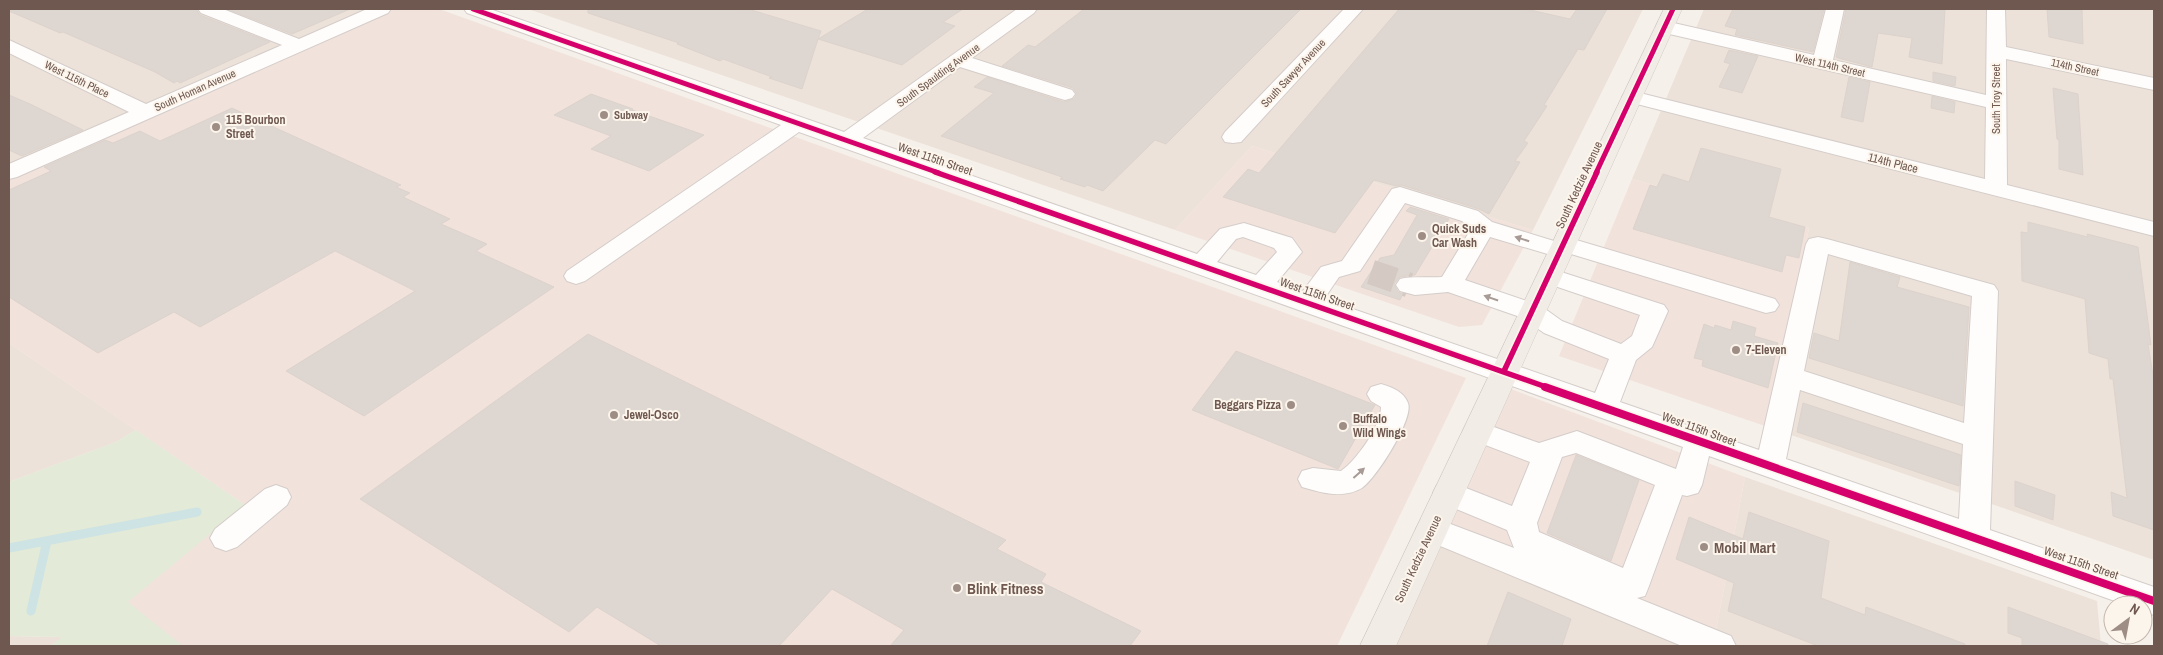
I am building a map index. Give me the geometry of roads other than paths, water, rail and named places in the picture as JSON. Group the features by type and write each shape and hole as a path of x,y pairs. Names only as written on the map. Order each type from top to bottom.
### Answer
{"main road":[{"name":"South Kedzie Avenue","path":"1378,646 1669,18"}],"street":[{"path":"207,9 298,46"},
{"name":"South Homan Avenue","path":"9,172 382,9"},
{"name":"West 115th Street","path":"473,9 2154,601"},
{"name":"South Spaulding Avenue","path":"847,140 1028,9"},
{"name":"South Sawyer Avenue","path":"1233,137 1354,9"},
{"path":"1822,63 1835,9"},
{"name":"South Troy Street","path":"1996,9 1996,189"},
{"name":"West 114th Street","path":"1669,18 1822,63 1996,102"},
{"name":"West 115th Place","path":"9,46 146,112"},
{"name":"114th Street","path":"1996,51 2154,84"},
{"path":"957,60 1065,94"},
{"name":"114th Place","path":"1632,98 2154,229"},
{"path":"576,276 798,123"},
{"path":"1308,302 1330,272 1361,269 1400,194 1470,216 1484,227 1562,247 1766,305"},
{"path":"1450,284 1484,227"},
{"path":"1201,265 1228,234 1244,230 1283,242 1290,252 1260,286"},
{"path":"1770,466 1818,244 1985,291 1974,537"},
{"path":"1549,276 1655,311 1643,340 1624,355 1604,407"},
{"path":"1412,286 1450,284 1532,312 1553,327 1624,355"},
{"path":"1789,376 1978,438"},
{"path":"1313,479 1340,483 1355,478 1367,466 1395,414 1394,402 1381,394"},
{"path":"1477,431 1547,458"},
{"path":"1672,479 1633,586 1525,540 1520,523 1550,449 1577,442 1672,479 1687,485 1699,440"},
{"path":"1448,494 1520,523"},
{"path":"226,538 276,496"},
{"path":"1432,529 1719,646"}],"waterway":[{"path":"9,548 197,512"},
{"path":"31,611 47,541"}],"tunnel":[{"path":"1371,272 1409,285"}],"place":[{"name":"Subway","path":"604,115"},
{"name":"115 Bourbon Street","path":"216,127"},
{"name":"Quick Suds Car Wash","path":"1422,236"},
{"name":"7-Eleven","path":"1736,350"},
{"name":"Beggars Pizza","path":"1291,405"},
{"name":"Jewel-Osco","path":"614,415"},
{"name":"Buffalo Wild Wings","path":"1343,426"},
{"name":"Mobil Mart","path":"1704,547"},
{"name":"Blink Fitness","path":"957,588"}]}
